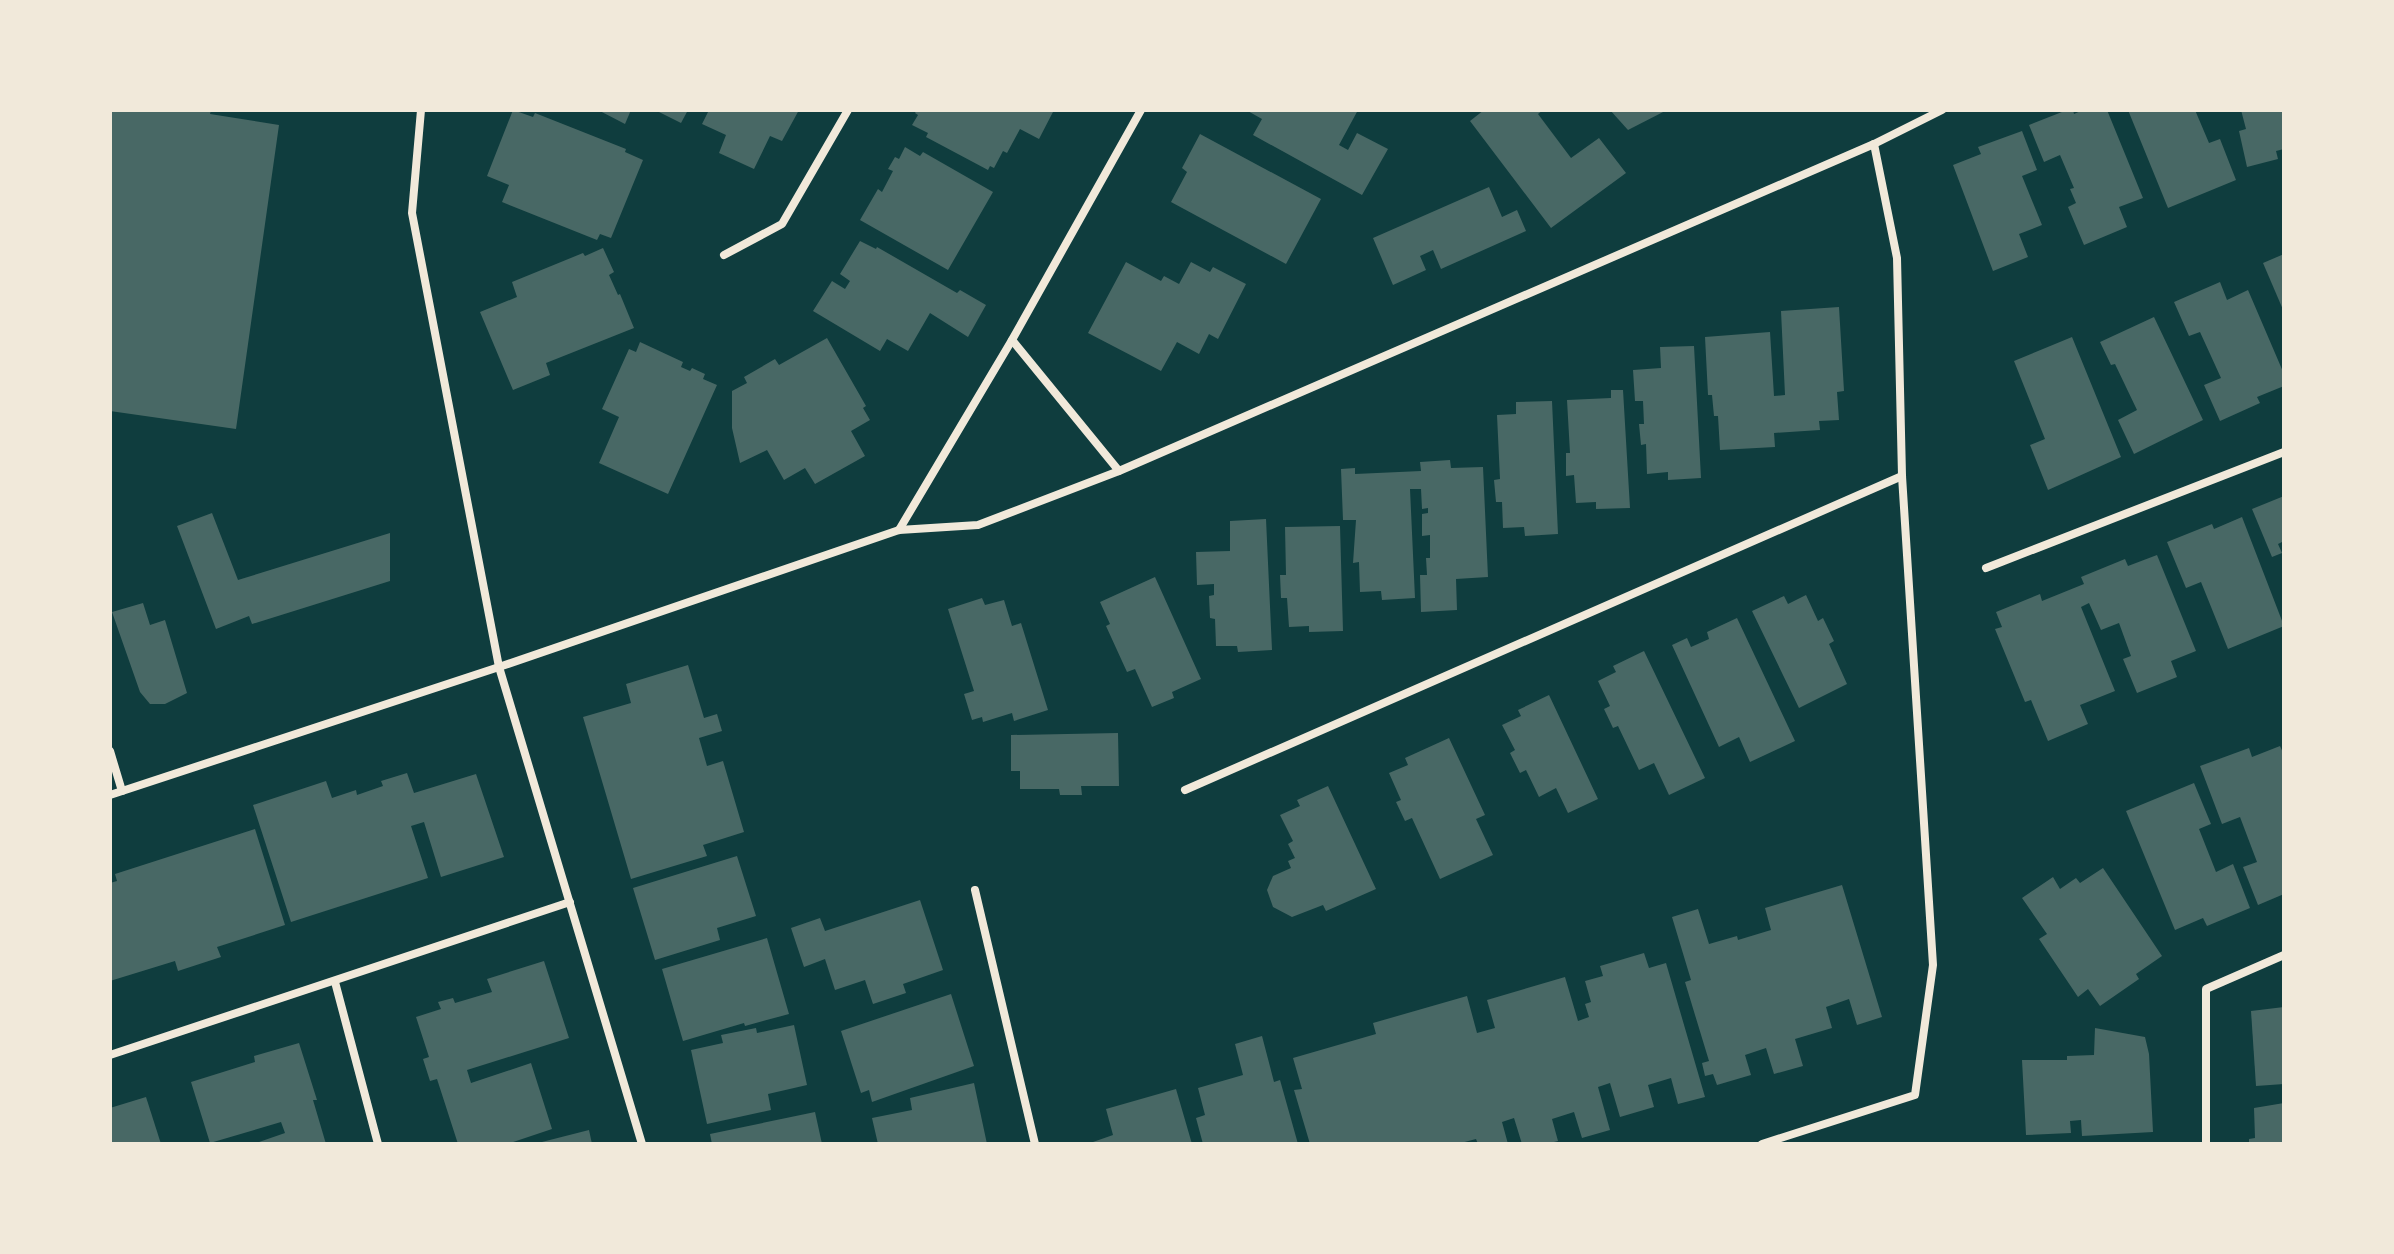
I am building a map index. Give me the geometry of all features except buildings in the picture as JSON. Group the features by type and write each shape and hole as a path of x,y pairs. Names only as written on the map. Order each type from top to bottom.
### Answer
{"street":[{"path":"421,110 412,213 499,667 642,1144"},
{"path":"724,255 782,224 848,110"},
{"path":"899,530 1012,340 1141,110"},
{"path":"110,795 499,667 899,530 978,525 1119,471 1874,144 1942,110"},
{"path":"1762,1144 1915,1095 1933,965 1902,476 1897,258 1874,144"},
{"path":"1012,340 1119,471"},
{"path":"1986,568 2284,452"},
{"path":"1185,790 1902,476"},
{"path":"110,751 122,791"},
{"path":"975,890 1035,1144"},
{"path":"110,1055 570,902"},
{"path":"2206,1144 2206,989 2284,955"},
{"path":"335,982 378,1144"}]}
